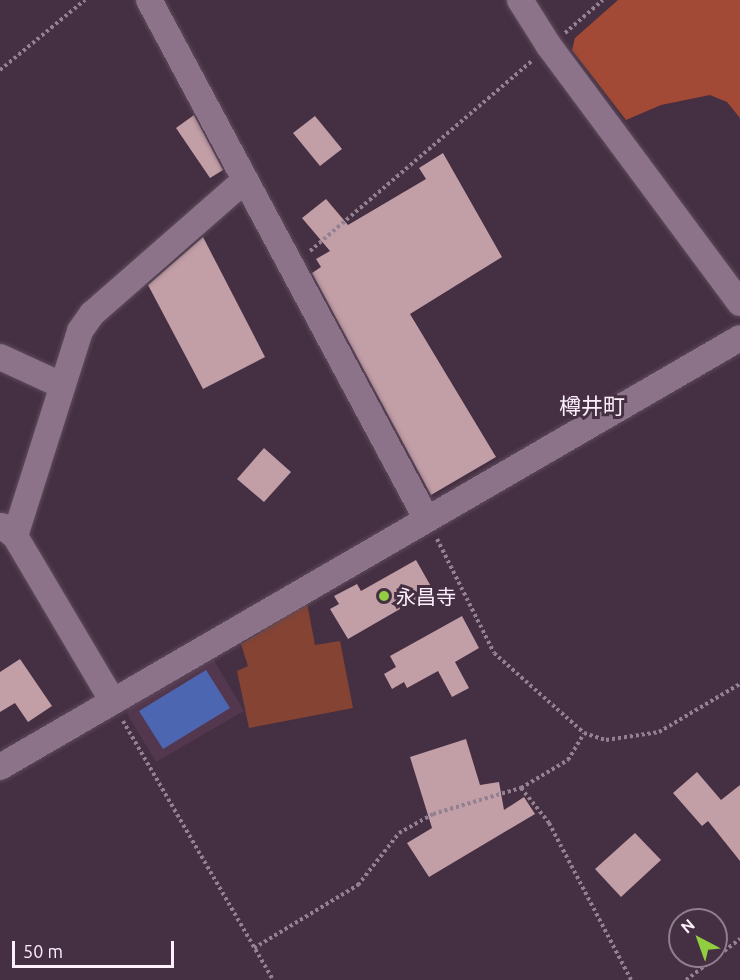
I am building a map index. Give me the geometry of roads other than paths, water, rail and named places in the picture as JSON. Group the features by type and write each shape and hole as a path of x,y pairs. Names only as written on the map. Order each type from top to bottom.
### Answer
{"street":[{"path":"148,0 243,182 426,518"},
{"path":"519,0 549,46 740,303"},
{"path":"112,700 8,530 80,331 92,314 243,182"},
{"path":"0,767 740,338"},
{"path":"0,357 61,385"}],"water":[{"path":"206,670 230,708 163,749 139,711"}],"place":[{"name":"永昌寺","path":"384,596"}],"district":[{"name":"樽井町","path":"592,406"}]}
